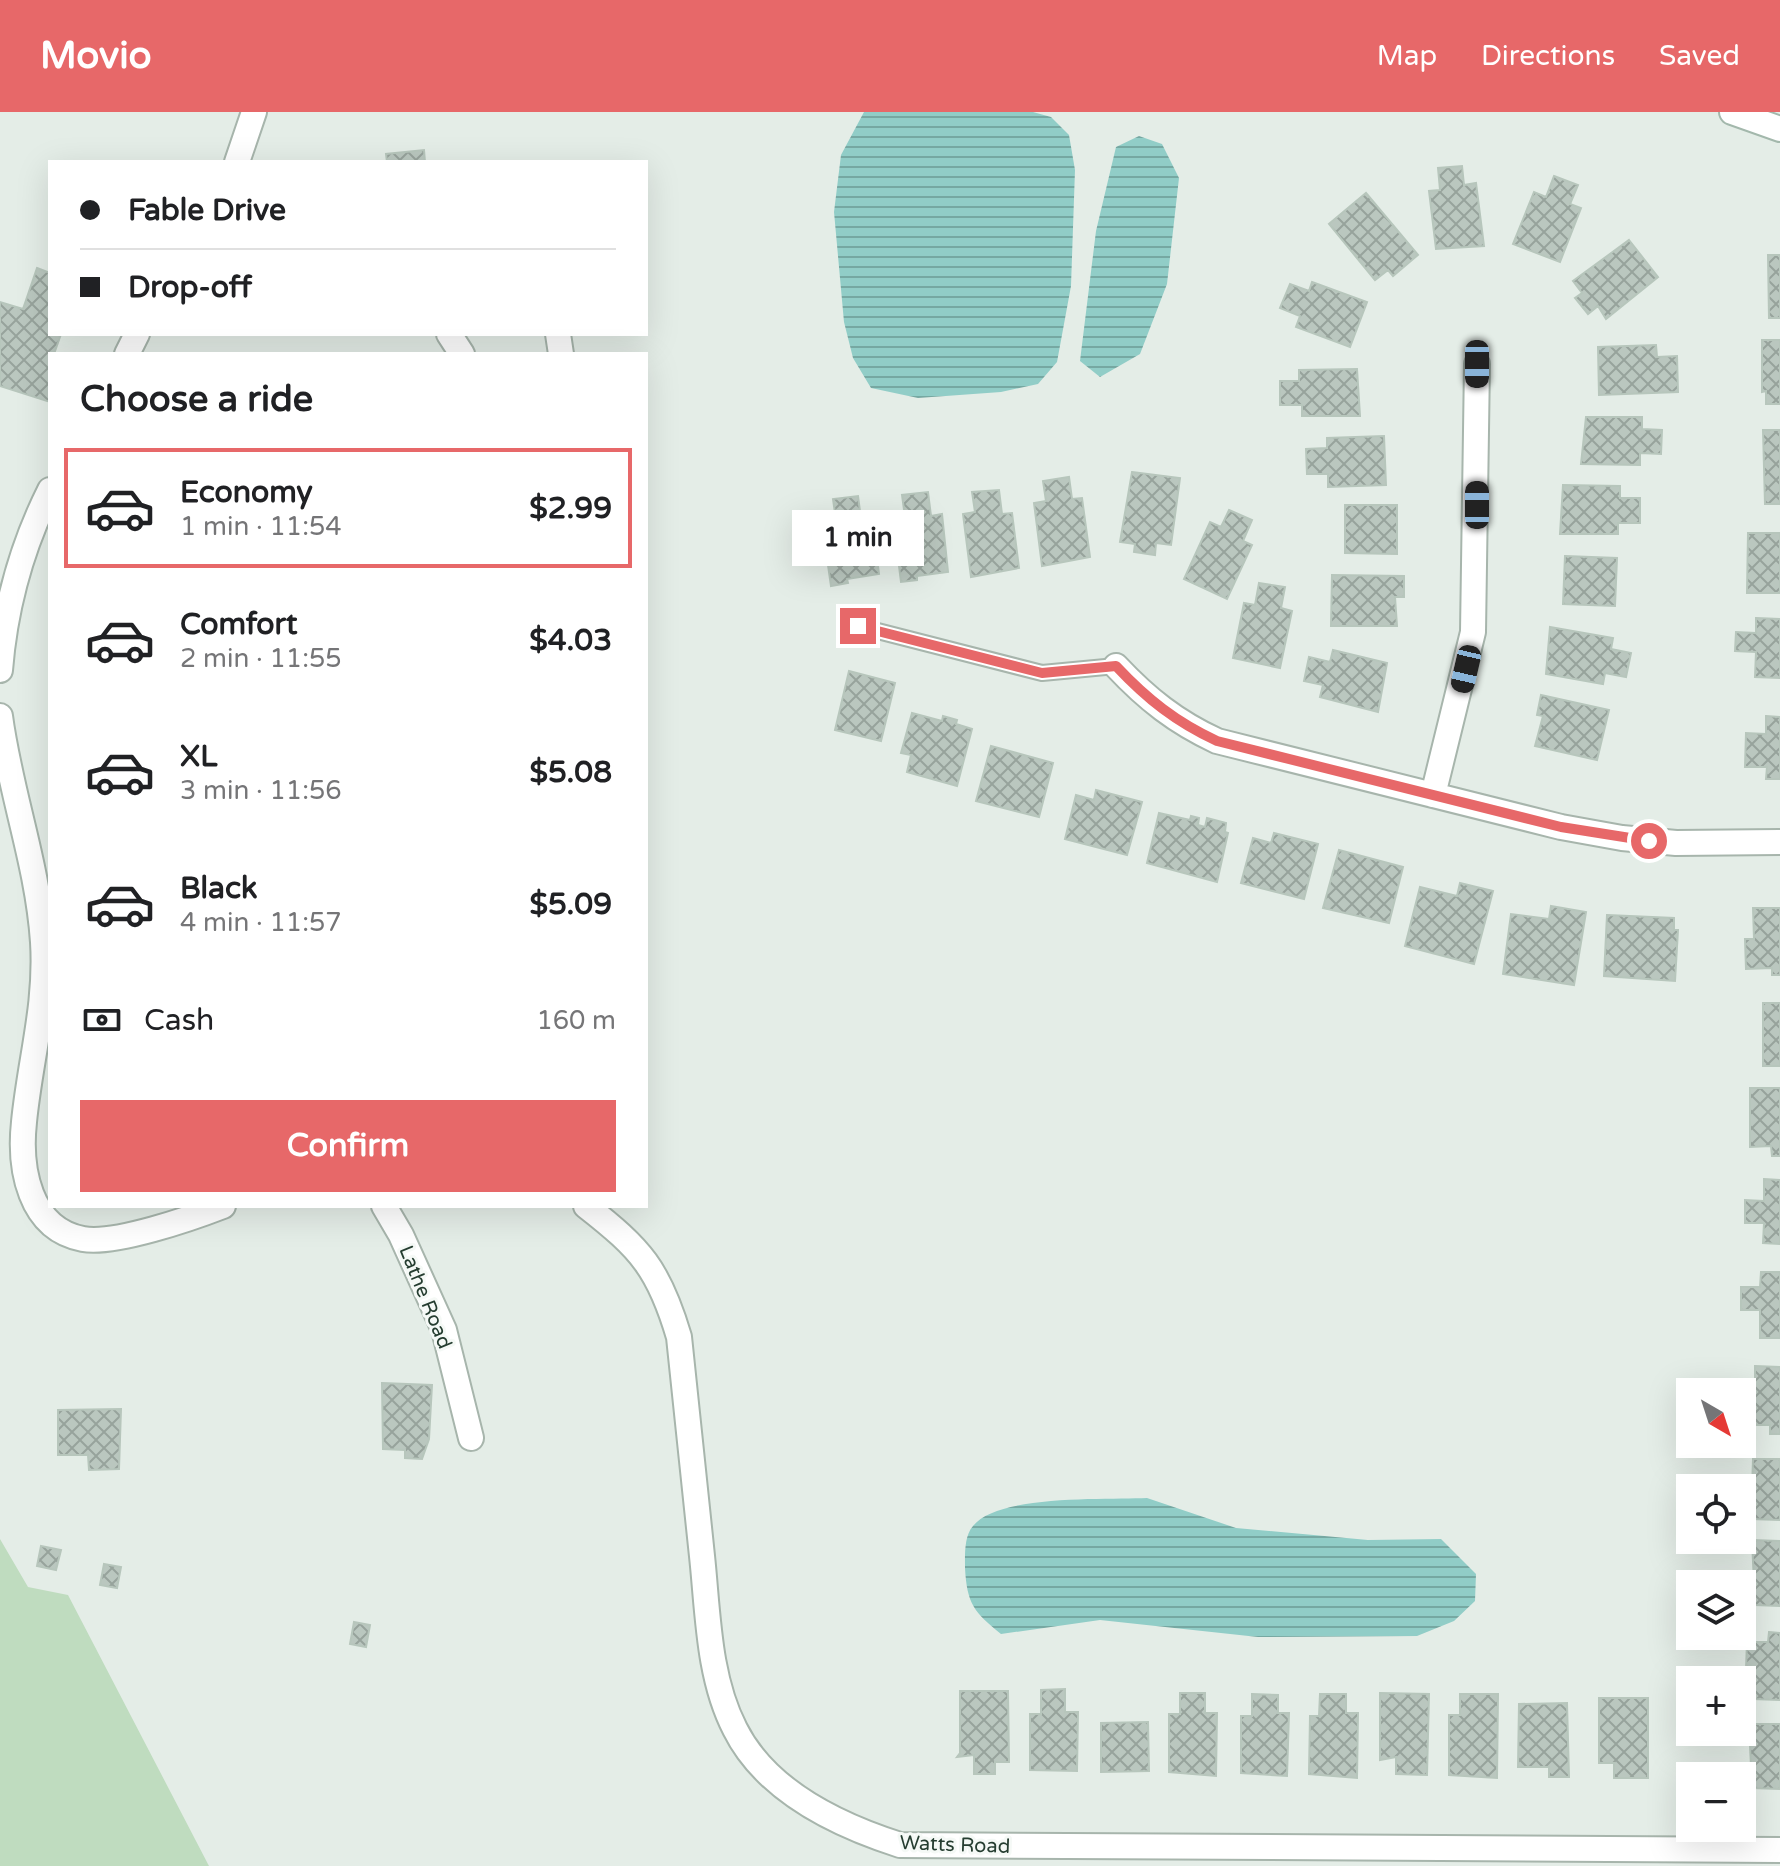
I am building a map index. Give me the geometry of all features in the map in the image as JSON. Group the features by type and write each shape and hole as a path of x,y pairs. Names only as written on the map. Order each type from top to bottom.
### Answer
{"street":[{"path":"238,160 254,112"},
{"path":"1732,112 1780,129"},
{"path":"1433,795 1473,632 1477,364"},
{"path":"0,670 3,632 14,583 48,495"},
{"path":"1116,666 1146,698 1180,723 1217,741 1622,838 1676,843 1780,842"},
{"path":"0,716 7,766 32,865 43,941 43,1008 24,1123 23,1166 32,1201 53,1226 82,1239 116,1239 217,1208"},
{"name":"Lathe Road","path":"385,1208 401,1235 444,1330 471,1438"},
{"name":"Watts Road","path":"588,1208 647,1260 665,1290 679,1337 711,1644 735,1729 758,1762 785,1788 822,1813 858,1832 900,1845 1780,1850"}],"lane":[{"path":"858,626 1042,673 1116,666"}],"green space":[{"path":"0,1539 28,1587 68,1595 209,1866 0,1866"}],"water":[{"path":"864,112 1033,112 1051,117 1069,135 1075,170 1071,286 1057,362 1038,384 1001,392 918,398 871,388 853,358 844,322 834,212 841,155"},
{"path":"1139,136 1162,144 1179,178 1167,284 1140,354 1100,377 1080,361 1096,231 1116,147"},
{"path":"1147,1498 1236,1528 1368,1540 1441,1539 1476,1574 1475,1601 1454,1621 1417,1636 1258,1637 1100,1620 1001,1634 974,1606 966,1580 966,1546 970,1530 986,1516 1005,1508 1055,1501"}],"building":[{"path":"424,150 425,160 387,160 386,154"},
{"path":"1462,166 1464,185 1476,183 1484,246 1436,249 1429,191 1440,190 1438,168"},
{"path":"1554,176 1578,185 1570,204 1581,208 1560,262 1513,244 1534,192 1546,197"},
{"path":"1366,193 1418,255 1393,276 1388,270 1375,280 1329,224"},
{"path":"1629,240 1658,277 1606,319 1598,306 1588,314 1575,298 1582,293 1573,281"},
{"path":"1768,255 1780,255 1780,318 1769,318"},
{"path":"37,268 48,272 48,336 60,336 55,352 48,352 48,401 0,386 0,302 23,309"},
{"path":"1312,282 1367,302 1350,347 1296,327 1300,316 1280,308 1290,284 1309,291"},
{"path":"1762,340 1780,340 1780,404 1766,404 1766,391 1762,392"},
{"path":"1656,345 1657,357 1677,356 1678,392 1599,395 1598,347"},
{"path":"1357,369 1360,416 1302,416 1302,405 1280,405 1280,381 1299,381 1299,370"},
{"path":"1586,417 1642,417 1642,429 1662,430 1661,454 1640,453 1640,465 1581,464"},
{"path":"1763,430 1780,430 1780,504 1765,504"},
{"path":"1384,436 1386,485 1328,487 1328,474 1307,474 1306,449 1327,448 1327,438"},
{"path":"1132,472 1180,478 1171,545 1156,543 1155,555 1134,552 1135,544 1120,542"},
{"path":"1069,477 1072,499 1082,498 1090,557 1042,566 1034,503 1046,501 1043,481"},
{"path":"1563,485 1620,486 1620,498 1640,498 1640,523 1618,523 1618,534 1560,534"},
{"path":"999,490 1002,514 1012,513 1019,568 971,577 963,514 975,512 972,492"},
{"path":"928,492 931,516 942,514 948,572 917,576 917,580 901,582 893,518 905,517 902,495"},
{"path":"858,496 861,519 872,517 879,574 847,579 848,583 831,586 822,523 836,520 833,499"},
{"path":"1345,505 1397,505 1397,554 1345,553"},
{"path":"1229,510 1252,520 1243,541 1252,545 1227,599 1184,579 1210,522 1221,527"},
{"path":"1748,533 1780,533 1780,593 1747,593"},
{"path":"1565,556 1617,558 1615,606 1563,604"},
{"path":"1332,575 1404,576 1404,597 1395,597 1397,626 1331,626"},
{"path":"1259,583 1285,587 1281,608 1292,611 1280,668 1233,658 1244,603 1255,605"},
{"path":"1756,618 1780,619 1780,678 1755,677 1756,652 1735,651 1736,632 1756,633"},
{"path":"1550,627 1613,638 1611,649 1631,653 1626,677 1605,673 1603,684 1546,674"},
{"path":"1333,650 1387,663 1378,712 1320,697 1323,685 1304,681 1309,657 1330,662"},
{"path":"849,671 895,683 881,741 835,730"},
{"path":"1541,695 1609,710 1597,760 1535,746 1543,716 1537,715"},
{"path":"912,713 942,721 943,716 972,729 957,786 907,772 911,755 901,753"},
{"path":"1766,716 1780,717 1780,779 1766,779 1767,767 1745,767 1746,733 1766,734"},
{"path":"991,746 1053,763 1039,817 976,801"},
{"path":"1096,790 1142,802 1127,855 1065,839 1076,795 1094,800"},
{"path":"1159,813 1190,820 1191,816 1199,818 1198,825 1205,827 1207,818 1226,823 1225,832 1228,833 1217,882 1147,863"},
{"path":"1274,833 1318,844 1304,899 1241,883 1253,838 1271,843"},
{"path":"1339,850 1403,867 1389,923 1323,908"},
{"path":"1460,883 1493,891 1474,964 1405,946 1420,887 1457,896"},
{"path":"1551,906 1586,912 1574,985 1503,974 1511,914 1549,919"},
{"path":"1753,908 1780,908 1780,975 1772,975 1772,968 1746,969 1745,939 1754,939"},
{"path":"1607,915 1674,918 1674,930 1678,930 1675,981 1604,976"},
{"path":"1763,1003 1780,1003 1780,1066 1763,1066"},
{"path":"1750,1088 1780,1088 1780,1156 1772,1156 1771,1146 1750,1147"},
{"path":"1764,1179 1780,1180 1780,1244 1763,1243 1764,1223 1745,1223 1745,1200 1764,1201"},
{"path":"1761,1272 1780,1272 1780,1338 1760,1338 1760,1310 1741,1310 1741,1287 1760,1287"},
{"path":"1755,1366 1780,1367 1780,1434 1770,1434 1770,1425 1756,1425"},
{"path":"382,1383 432,1385 429,1439 422,1459 405,1458 405,1450 383,1449"},
{"path":"121,1409 119,1469 89,1470 88,1455 58,1455 58,1410"},
{"path":"1753,1459 1780,1459 1780,1520 1756,1519 1756,1474 1752,1474"},
{"path":"1756,1540 1780,1541 1780,1606 1756,1605 1756,1570 1753,1570"},
{"path":"41,1546 61,1550 56,1570 37,1566"},
{"path":"104,1564 121,1567 117,1588 100,1585"},
{"path":"354,1622 370,1625 366,1647 350,1644"},
{"path":"1769,1632 1780,1633 1780,1700 1756,1699 1756,1666 1746,1666 1747,1650 1756,1650 1756,1642 1768,1642"},
{"path":"1065,1689 1065,1712 1078,1712 1077,1771 1030,1770 1030,1714 1041,1714 1041,1690"},
{"path":"960,1691 1008,1691 1009,1762 995,1762 995,1774 974,1774 974,1755 957,1757 960,1753"},
{"path":"1180,1693 1205,1693 1205,1713 1217,1713 1216,1776 1169,1772 1169,1714 1180,1714"},
{"path":"1380,1693 1429,1694 1427,1775 1396,1774 1396,1757 1380,1760"},
{"path":"1252,1694 1278,1695 1278,1713 1289,1713 1287,1776 1241,1773 1241,1716 1252,1716"},
{"path":"1320,1694 1346,1694 1346,1713 1358,1713 1357,1778 1309,1774 1310,1716 1319,1716"},
{"path":"1460,1694 1498,1694 1497,1778 1449,1775 1449,1715 1460,1715"},
{"path":"1599,1698 1648,1698 1648,1778 1614,1778 1614,1763 1599,1763"},
{"path":"1567,1703 1569,1777 1549,1777 1549,1767 1518,1767 1519,1704"},
{"path":"1148,1722 1149,1771 1101,1772 1101,1723"},
{"path":"1756,1724 1780,1724 1780,1789 1756,1788 1756,1762 1751,1762 1750,1746 1756,1746"}],"route":[{"path":"858,626 1042,673 1116,666 1146,698 1180,723 1217,741 1561,827 1649,841"}]}
